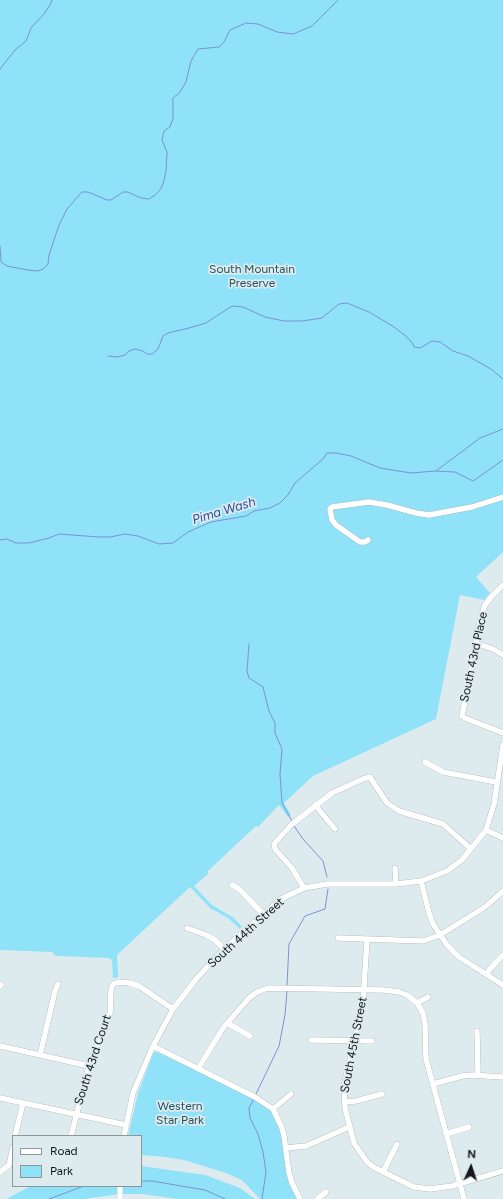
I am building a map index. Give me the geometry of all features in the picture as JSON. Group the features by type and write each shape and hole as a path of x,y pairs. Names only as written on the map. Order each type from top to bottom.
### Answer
{"street":[{"path":"368,540 365,542 360,542 336,525 332,520 330,509 332,507 369,502 388,505 416,513 430,514 472,507 503,497"},
{"name":"South 43rd Place","path":"503,585 485,604 475,643 462,716 503,733"},
{"path":"475,643 493,649 503,656"},
{"name":"South 44th Street","path":"124,1135 133,1092 152,1046 173,1009 197,978 224,949 281,899 304,888 327,884 396,884 421,881 447,871 462,860 486,830 494,804 496,782 503,745"},
{"path":"424,762 443,772 496,782"},
{"path":"304,888 292,868 275,849 274,844 291,825 332,793 370,777 387,803 399,812 442,824 471,849"},
{"path":"315,805 335,829"},
{"path":"486,830 503,838"},
{"path":"395,868 396,884"},
{"path":"421,881 429,913 433,924 440,935 459,957 503,985"},
{"path":"232,885 239,888 264,914"},
{"path":"338,938 423,941 440,935 485,907 503,891"},
{"path":"187,928 215,940 224,949"},
{"name":"South 45th Street","path":"367,939 363,1003 344,1086 344,1102 354,1143 367,1162 375,1168 408,1184 420,1188 430,1189 503,1172"},
{"path":"487,975 489,970 503,954"},
{"name":"South 43rd Court","path":"71,1135 89,1066 110,1014 111,990 113,984 119,982 139,986 173,1009"},
{"path":"40,1055 58,984"},
{"path":"198,1069 217,1036 227,1023 249,998 257,992 268,988 364,990 398,992 407,995 417,1003 423,1013 425,1023 426,1059 464,1199"},
{"path":"417,1003 428,997"},
{"path":"227,1023 250,1036"},
{"path":"477,1031 478,1075"},
{"path":"311,1040 372,1042"},
{"path":"0,1046 89,1066"},
{"path":"152,1046 255,1097 273,1109 282,1128 289,1173 300,1199"},
{"path":"433,1084 462,1076 503,1076"},
{"path":"273,1109 291,1094"},
{"path":"344,1102 356,1101 382,1094"},
{"path":"0,1098 126,1125"},
{"path":"15,1135 23,1103"},
{"path":"286,1148 306,1146 349,1127"},
{"path":"446,1134 469,1127"},
{"path":"383,1172 397,1144"},
{"path":"0,1172 9,1165 12,1159"},
{"path":"120,1187 120,1199"},
{"path":"317,1199 326,1192"}],"green space":[{"name":"South Mountain Preserve","path":"0,0 503,0 503,552 476,577 490,593 484,600 460,595 436,719 313,776 284,803 291,815 288,817 279,805 258,827 256,826 194,886 212,905 234,918 242,927 240,929 228,918 210,908 190,887 117,955 118,977 113,978 112,960 109,958 56,956 52,952 0,950"},
{"name":"Western Star Park","path":"154,1052 157,1052 254,1099 271,1111 280,1129 287,1175 297,1199 260,1199 242,1180 226,1173 184,1160 142,1155 142,1135 128,1135 138,1093"},
{"path":"142,1166 205,1175 240,1188 255,1199 178,1199 142,1194 120,1194 84,1199 6,1199 29,1187 142,1187"}],"waterway":[{"path":"0,69 15,50 26,41 31,28 44,14 52,0"},
{"path":"0,246 1,262 7,266 38,271 43,269 48,264 49,255 59,225 67,209 82,192 88,192 107,200 111,200 123,192 128,192 141,198 149,199 155,195 163,184 166,171 167,152 162,140 164,131 170,127 173,118 173,98 180,92 186,82 191,61 198,49 219,47 224,42 230,30 246,23 258,24 277,32 293,34 312,26 338,0"},
{"path":"108,356 117,357 125,355 129,351 135,349 143,351 147,354 152,354 158,349 163,336 168,333 206,323 232,306 243,307 265,317 284,321 302,321 322,318 339,304 347,303 369,312 394,327 407,337 414,347 420,348 432,341 440,342 453,351 468,356 491,369 503,379"},
{"name":"Pima Wash","path":"436,471 480,438 503,429"},
{"name":"Pima Wash","path":"0,540 7,539 16,543 29,543 59,534 99,537 110,537 125,534 138,536 159,544 173,543 188,532 211,522 246,516 254,511 270,508 280,503 288,495 295,483 323,459 327,453 351,456 380,468 411,473 435,471 455,472 473,481 503,460"},
{"path":"249,644 247,671 249,678 263,687 269,711 275,723 275,733 282,749 280,774 282,803 292,821"},
{"path":"294,826 303,839 323,861 327,877"},
{"path":"287,986 289,944 305,916 325,909 328,889"},
{"path":"256,1094 279,1046 285,1015 287,991"},
{"path":"254,1099 249,1108 250,1118 258,1134 266,1172 262,1199"},
{"path":"142,1181 152,1181 205,1190 225,1199"},
{"path":"49,1199 81,1187"}]}
